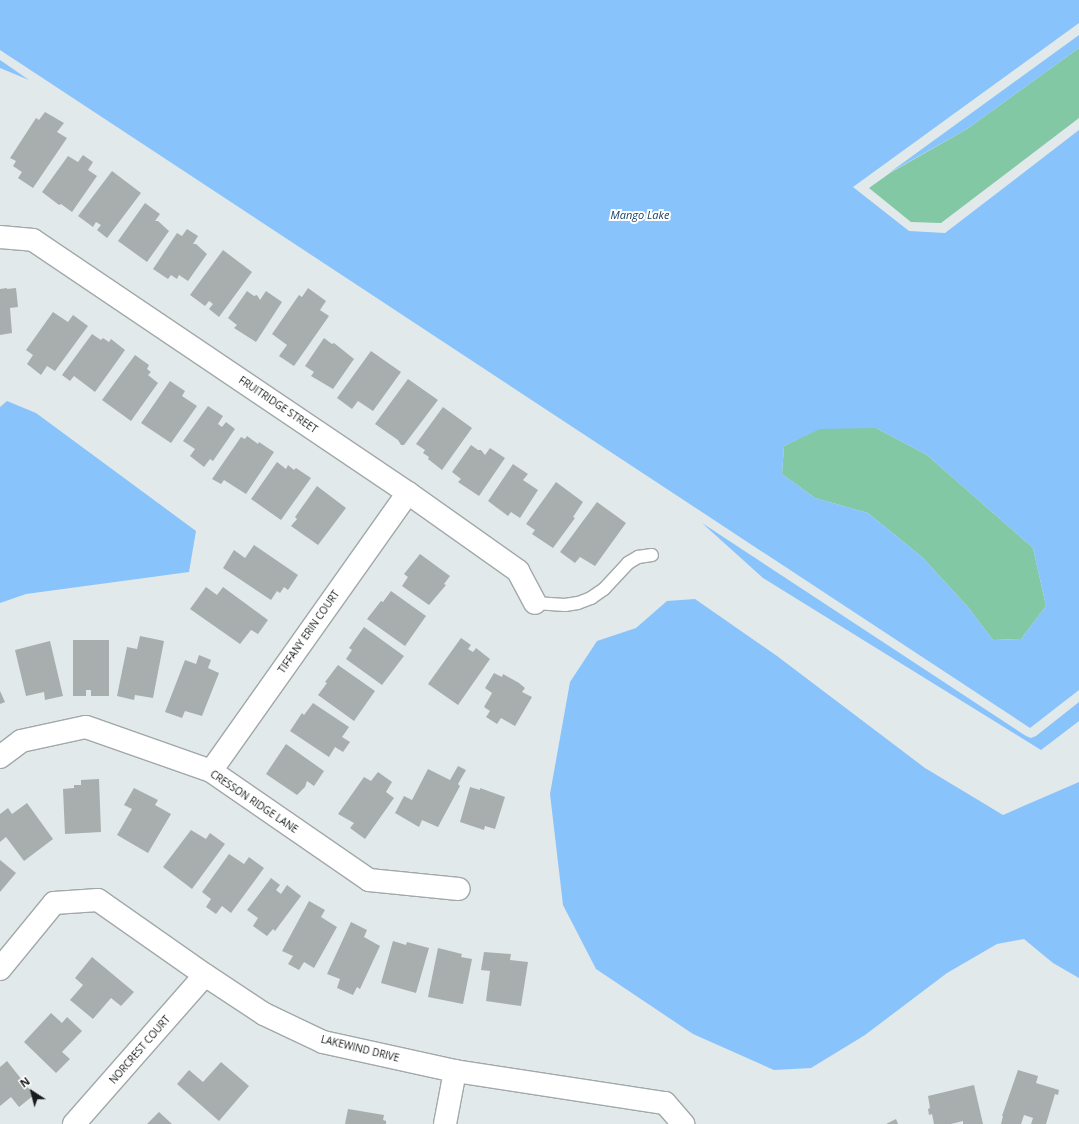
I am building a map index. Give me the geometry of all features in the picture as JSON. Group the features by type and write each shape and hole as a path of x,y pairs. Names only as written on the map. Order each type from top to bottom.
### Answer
{"street":[{"name":"FRUITRIDGE STREET","path":"0,237 33,240 408,493 518,571 535,603"},
{"name":"TIFFANY ERIN COURT","path":"210,771 408,493"},
{"name":"CRESSON RIDGE LANE","path":"0,757 21,741 86,727 210,771 369,880 459,889"},
{"name":"LAKEWIND DRIVE","path":"0,969 54,903 98,900 205,975 264,1014 323,1042 455,1071 665,1104 683,1124"},
{"name":"NORCREST COURT","path":"74,1124 205,975"},
{"path":"445,1124 455,1071"}],"lane":[{"path":"535,603 565,605 578,603 591,598 604,589 628,563 638,557 652,555"}],"green space":[{"path":"1079,48 1079,118 941,223 911,222 869,188 890,173 967,129"},
{"path":"820,428 876,428 927,455 1033,548 1046,606 1021,639 993,640 967,606 922,557 868,513 815,498 782,474 784,446"}],"water":[{"name":"Mango Lake","path":"0,0 1079,0 1079,23 853,187 909,231 945,233 1079,130 1079,690 1030,728 0,50","holes":["876,428 927,455 1033,548 1046,606 1021,639 993,640 967,606 922,557 868,513 815,498 782,474 784,446 820,429"]},
{"path":"1079,35 1079,48 967,129 889,173"},
{"path":"0,60 29,80 0,68"},
{"path":"7,401 36,413 196,531 189,572 26,594 0,603 0,407"},
{"path":"702,523 1026,736 1031,738 1036,736 1079,702 1079,721 1041,750 763,578"},
{"path":"695,599 777,656 925,768 1003,815 1079,782 1079,978 1053,963 1024,939 997,944 947,973 865,1035 811,1068 774,1070 693,1034 596,969 563,905 550,794 570,682 597,641 636,628 667,601"}],"building":[{"path":"45,112 64,123 57,132 67,138 33,188 18,178 22,172 13,166 16,161 10,158 36,118 39,120"},
{"path":"83,155 93,162 88,170 97,176 72,212 61,204 59,205 42,192 68,156 78,162"},
{"path":"112,171 141,193 107,238 97,230 101,225 96,222 93,227 78,216"},
{"path":"145,203 160,214 155,221 158,221 169,231 147,262 118,241"},
{"path":"187,229 198,236 193,244 196,244 207,254 188,281 179,275 177,279 171,275 168,279 153,269 177,233 182,236"},
{"path":"223,250 252,272 219,317 209,309 213,304 209,301 205,306 190,295"},
{"path":"16,288 18,307 10,308 12,333 0,335 0,289"},
{"path":"308,288 326,301 320,310 329,316 294,366 279,356 287,345 272,334 299,295 302,297"},
{"path":"247,291 254,296 257,295 260,300 266,291 282,302 256,342 234,328 237,325 228,318"},
{"path":"53,312 68,322 73,315 88,326 55,371 47,366 41,375 27,364 33,355 26,350"},
{"path":"92,334 101,340 103,338 109,342 111,339 125,350 95,392 74,376 70,381 62,375"},
{"path":"324,338 332,344 334,343 354,359 333,389 311,376 314,372 305,366"},
{"path":"371,351 401,372 373,411 358,401 352,409 337,398"},
{"path":"135,355 149,365 147,369 151,372 148,375 158,383 131,421 102,400"},
{"path":"408,379 438,400 404,445 401,445 398,440 375,424"},
{"path":"170,381 185,391 182,396 197,406 171,443 141,423"},
{"path":"208,406 223,416 218,424 222,427 226,422 235,429 213,461 210,459 204,467 190,456 195,449 183,441"},
{"path":"443,407 472,428 442,470 428,459 429,457 423,453 425,450 416,444"},
{"path":"247,436 258,444 259,442 274,452 246,494 224,480 221,484 212,479 241,437 245,439"},
{"path":"471,445 478,450 481,450 485,455 490,448 505,458 479,496 458,482 461,479 452,472"},
{"path":"277,462 286,469 288,465 294,470 296,468 311,478 281,520 251,499"},
{"path":"513,464 528,474 523,480 538,490 520,518 511,512 508,516 488,501"},
{"path":"556,482 583,502 573,517 575,518 553,548 532,534 535,530 526,524"},
{"path":"317,486 346,508 318,545 291,526 297,519 295,517"},
{"path":"597,502 626,523 595,566 580,557 575,563 560,552"},
{"path":"254,545 298,575 288,590 284,587 280,593 277,591 271,600 223,568 234,550 245,558"},
{"path":"420,554 450,576 444,584 446,585 429,605 402,586 408,577 404,574"},
{"path":"206,587 217,595 223,587 268,620 258,634 251,630 240,644 190,609"},
{"path":"391,591 426,616 405,646 367,619"},
{"path":"364,627 404,656 382,685 346,659 352,650 349,648"},
{"path":"140,636 164,641 153,698 135,695 134,700 117,696 127,647 137,649"},
{"path":"461,638 471,645 468,649 473,652 476,648 490,659 458,705 428,684"},
{"path":"73,640 109,640 109,696 91,696 91,690 86,690 86,696 73,696"},
{"path":"50,641 63,696 45,700 44,692 26,696 15,650"},
{"path":"199,655 211,660 208,668 219,673 202,716 185,711 182,718 165,712 185,660 196,664"},
{"path":"338,665 375,691 354,721 318,695 327,683 325,682"},
{"path":"494,673 502,677 503,674 519,683 525,688 522,692 532,697 515,726 501,718 497,724 486,717 490,711 484,707 492,693 485,688"},
{"path":"0,691 5,702 0,704"},
{"path":"313,703 349,727 342,737 350,742 343,752 335,747 329,757 290,731 302,713 304,715"},
{"path":"286,744 324,771 314,786 307,781 305,787 297,795 266,774"},
{"path":"458,766 466,770 458,784 460,786 438,827 422,820 419,827 395,813 404,796 412,800 428,769 450,780"},
{"path":"378,772 392,782 386,792 394,798 365,839 350,828 354,823 338,814 364,777 371,781"},
{"path":"99,779 101,832 65,834 63,789 74,788 74,785 81,785 81,780"},
{"path":"470,787 480,790 480,788 505,797 495,829 485,826 484,830 460,822"},
{"path":"134,788 158,800 155,805 171,814 148,853 117,835 132,809 124,805"},
{"path":"27,803 53,839 24,861 6,837 0,842 0,814 8,808 12,814"},
{"path":"191,830 206,839 210,833 225,844 192,889 163,867"},
{"path":"229,854 244,864 249,857 264,868 231,913 222,906 216,914 206,907 211,899 202,892"},
{"path":"0,860 16,873 0,892"},
{"path":"271,878 280,885 276,890 281,894 287,885 301,896 275,931 273,929 267,936 253,926 258,918 247,910"},
{"path":"309,901 325,910 321,917 337,927 314,968 304,962 299,970 288,964 293,956 282,951"},
{"path":"351,922 367,930 364,937 380,946 360,989 357,987 353,995 337,988 340,979 327,974"},
{"path":"393,941 406,945 407,942 429,948 416,993 381,983"},
{"path":"438,948 462,954 461,957 472,959 463,1004 428,997"},
{"path":"484,952 511,954 510,960 528,962 521,1006 486,1001 490,971 481,970"},
{"path":"92,957 134,992 121,1006 111,998 93,1019 70,1000 83,985 75,978"},
{"path":"51,1013 62,1023 67,1017 82,1031 62,1052 70,1059 56,1073 24,1042"},
{"path":"7,1061 34,1095 19,1107 11,1097 0,1106 0,1067"},
{"path":"221,1062 249,1086 219,1121 177,1084 189,1070 203,1082"},
{"path":"1018,1070 1038,1076 1036,1083 1059,1090 1058,1095 1055,1094 1046,1124 1031,1124 1033,1118 1024,1115 1021,1124 1001,1124 1002,1116"},
{"path":"974,1085 983,1124 963,1124 963,1121 951,1124 934,1124 932,1114 929,1115 928,1109 930,1108 928,1096"},
{"path":"348,1109 384,1115 383,1120 386,1121 386,1124 345,1124"},
{"path":"159,1112 172,1124 147,1124"},
{"path":"896,1119 898,1124 886,1124"}]}
